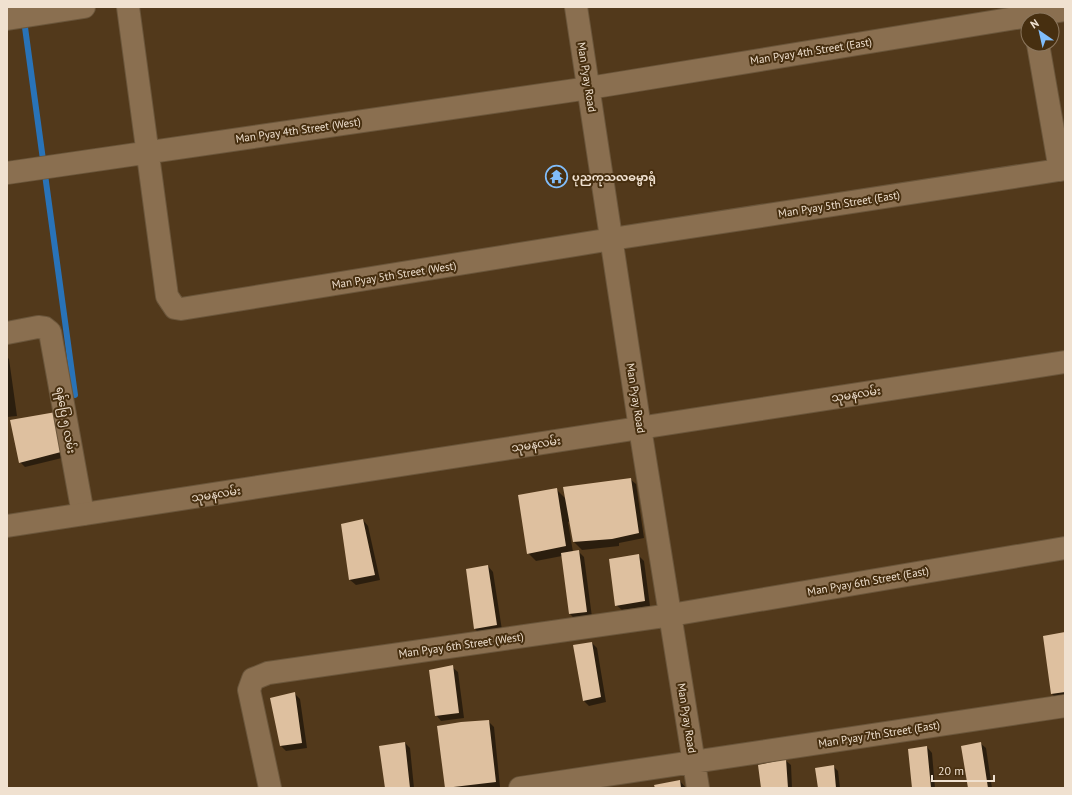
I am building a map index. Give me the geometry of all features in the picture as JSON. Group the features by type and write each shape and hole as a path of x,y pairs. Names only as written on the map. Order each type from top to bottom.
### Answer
{"street":[{"path":"7,19 84,7"},
{"path":"128,7 147,152"},
{"name":"Man Pyay Road","path":"576,7 640,428 698,788"},
{"name":"Man Pyay 4th Street (East)","path":"1049,12 1065,10"},
{"name":"Man Pyay 4th Street (East)","path":"589,88 1020,16"},
{"path":"1040,52 1062,169"},
{"name":"Man Pyay 4th Street (West)","path":"7,173 589,88"},
{"name":"Man Pyay 5th Street (West)","path":"147,152 167,296 175,308 181,310 612,239"},
{"name":"Man Pyay 5th Street (East)","path":"612,239 1062,169"},
{"name":"ရန်ပြေ ၅ လမ်း","path":"7,333 38,327 45,328 50,332 83,514"},
{"name":"သုမနလမ်း","path":"7,526 1065,362"},
{"name":"Man Pyay 6th Street (East)","path":"671,615 1065,548"},
{"name":"Man Pyay 6th Street (West)","path":"270,788 249,690 253,679 268,673 671,615"},
{"name":"Man Pyay 7th Street (East)","path":"520,788 1065,706"}],"building":[{"path":"56,412 61,452 19,463 10,420"},
{"path":"631,478 639,533 612,539 573,542 563,487"},
{"path":"557,488 566,546 527,554 518,495"},
{"path":"363,519 375,575 349,580 341,524"},
{"path":"579,550 587,612 569,614 561,553"},
{"path":"639,554 645,601 615,606 609,559"},
{"path":"488,565 497,625 474,629 466,569"},
{"path":"1065,632 1065,692 1051,694 1043,636"},
{"path":"592,642 601,697 583,701 573,645"},
{"path":"453,665 459,713 435,716 429,670"},
{"path":"295,692 302,743 280,746 270,698"},
{"path":"489,720 496,782 445,788 437,726 461,722"},
{"path":"405,742 410,788 385,788 379,746"},
{"path":"981,742 988,788 968,788 961,746"},
{"path":"927,746 931,788 912,788 908,749"},
{"path":"786,759 788,788 761,788 758,765"},
{"path":"834,765 836,788 818,788 815,768"},
{"path":"680,780 681,788 655,788 654,785"}],"waterway":[{"path":"24,20 75,395"}],"place":[{"name":"ပုညကုသလဓမ္မာရုံ","path":"557,177"}]}
